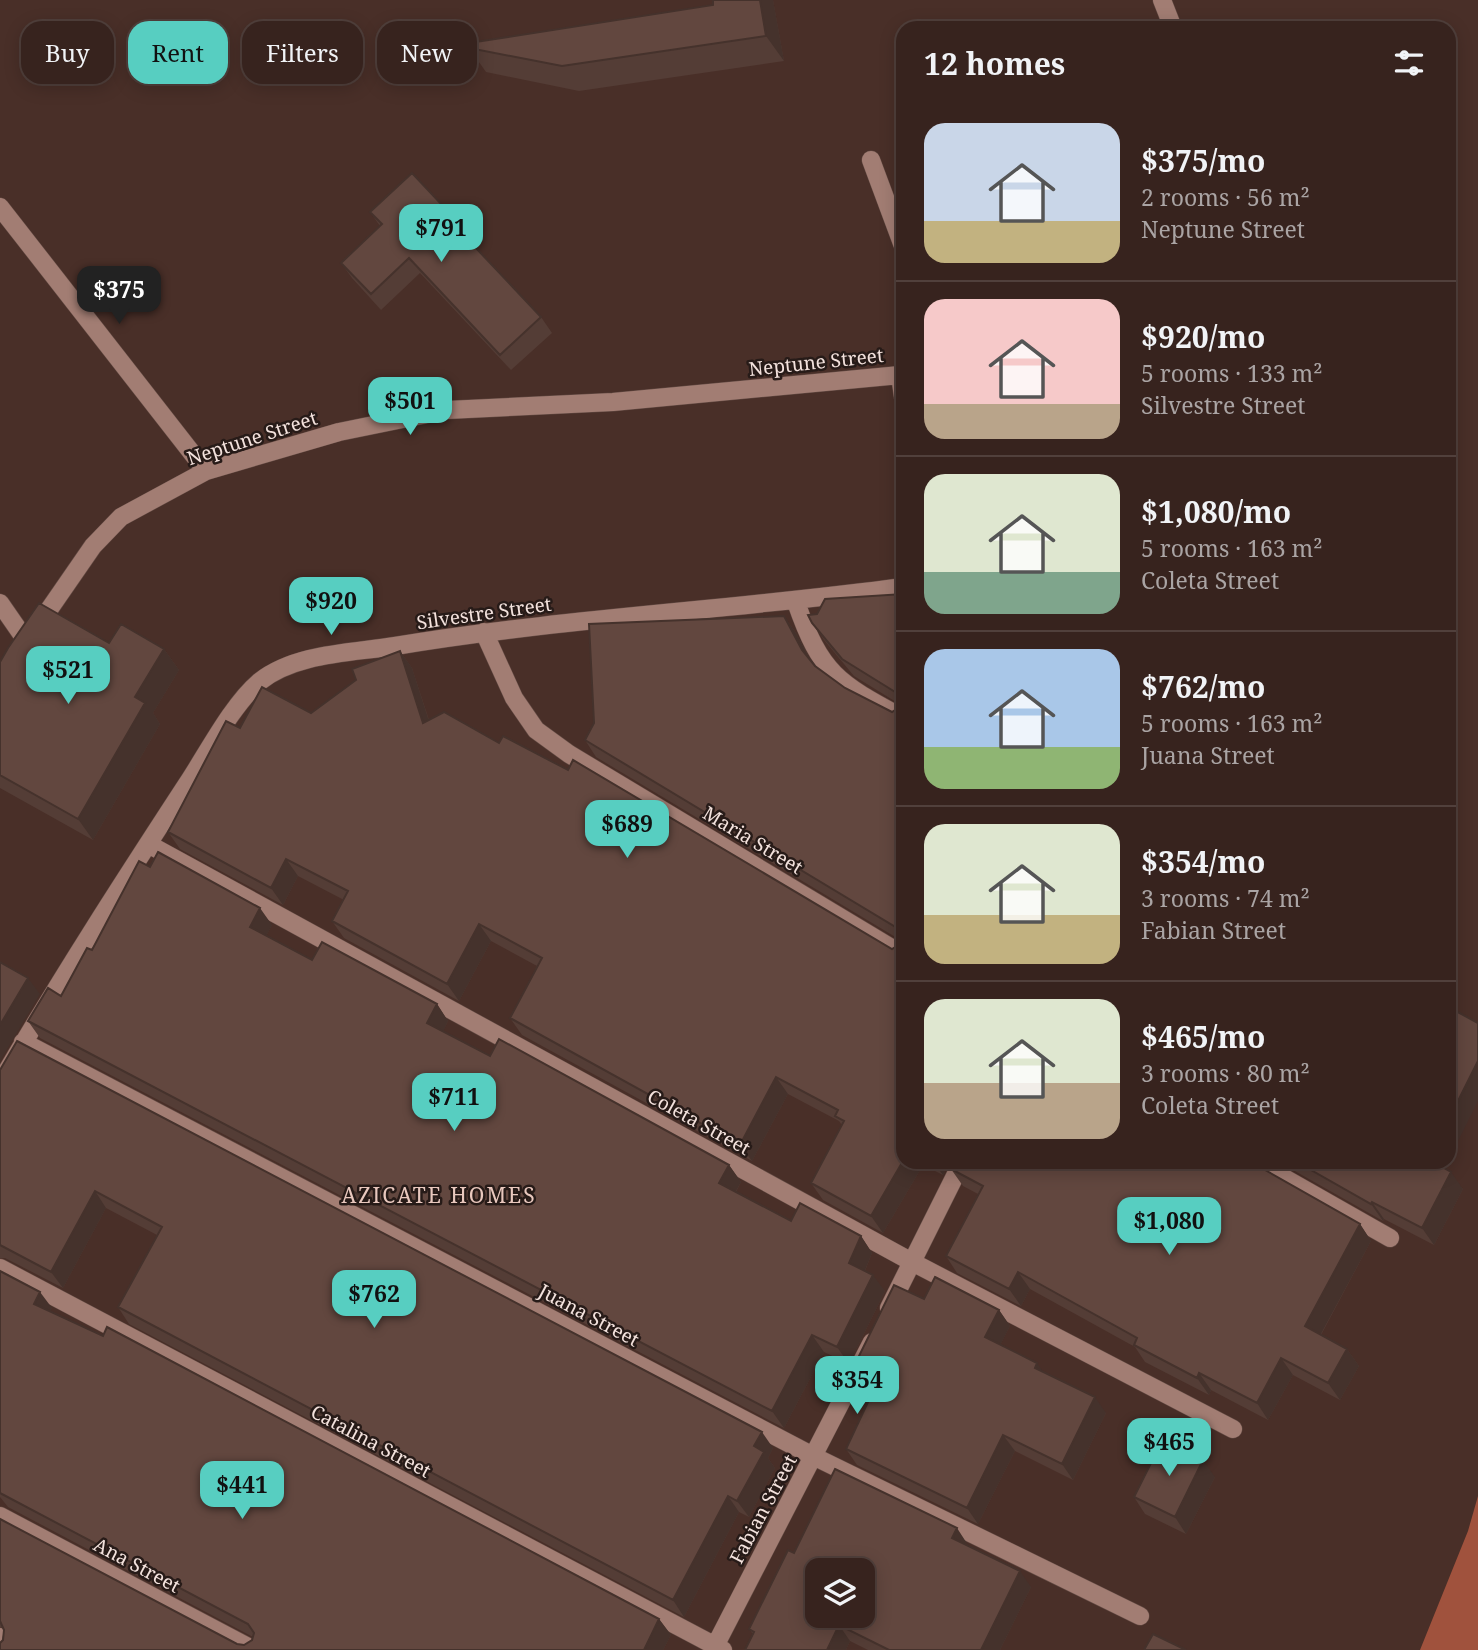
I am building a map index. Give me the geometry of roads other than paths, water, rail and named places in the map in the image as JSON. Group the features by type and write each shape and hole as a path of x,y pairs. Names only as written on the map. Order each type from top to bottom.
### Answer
{"street":[{"path":"1162,0 1170,21"},
{"path":"871,160 896,227"},
{"path":"0,207 206,471"},
{"name":"Neptune Street","path":"14,662 93,546 121,517 206,471 339,432 447,410 614,402 896,374"},
{"name":"Silvestre Street","path":"0,1083 148,844 237,708 258,683 282,668 311,660 484,632 796,602 896,588"},
{"path":"796,602 822,662 847,687 896,714"},
{"path":"0,603 27,642"},
{"name":"Maria Street","path":"484,632 513,698 536,730 569,754 896,951"},
{"name":"Coleta Street","path":"148,844 912,1262 1233,1429"},
{"name":"Juana Street","path":"23,1042 815,1457 1140,1616"},
{"name":"Fabian Street","path":"717,1649 958,1169"},
{"path":"1268,1169 1390,1238"},
{"name":"Catalina Street","path":"0,1268 717,1649"},
{"name":"Ana Street","path":"0,1516 254,1650"},
{"path":"0,1637 5,1650"}],"district":[{"name":"AZICATE HOMES","path":"439,1195"}]}
